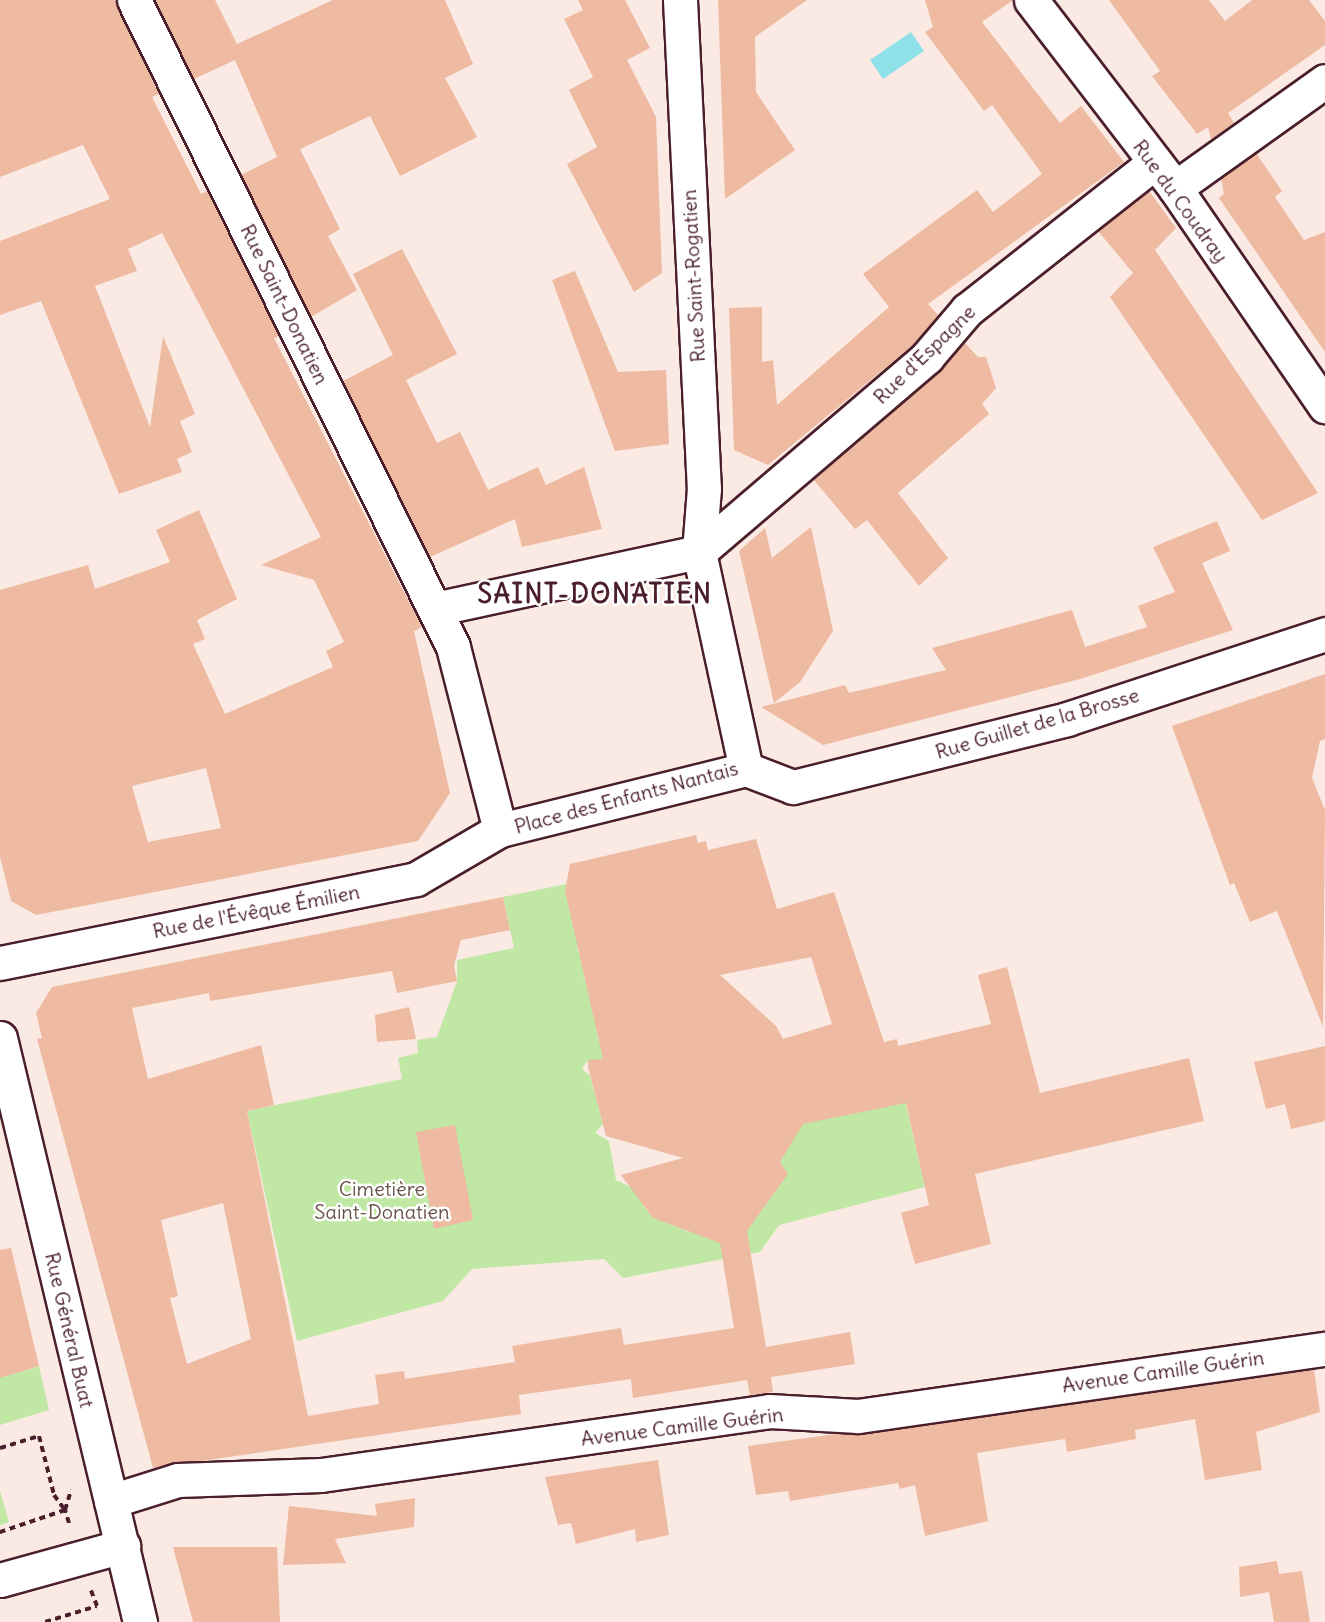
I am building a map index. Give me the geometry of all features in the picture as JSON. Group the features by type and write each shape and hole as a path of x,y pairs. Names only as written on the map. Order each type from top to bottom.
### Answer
{"street":[{"name":"Rue Saint-Donatien","path":"134,0 435,609"},
{"name":"Rue Saint-Rogatien","path":"680,0 704,488 699,552"},
{"name":"Rue du Coudray","path":"1031,0 1175,188 1325,406"},
{"path":"1175,188 1325,81"},
{"name":"Rue d'Espagne","path":"699,552 927,357 967,310 1155,162"},
{"path":"435,609 699,552"},
{"name":"Place des Enfants Nantais","path":"435,609 453,647 500,830 746,769 699,552"},
{"name":"Rue Guillet de la Brosse","path":"746,769 793,787 1067,719 1325,634"},
{"name":"Rue de l'Évêque Émilien","path":"0,963 416,879 500,830"},
{"name":"Rue Général Buat","path":"0,1038 140,1622"},
{"name":"Avenue Camille Guérin","path":"111,1501 178,1480 321,1475 769,1411 858,1416 1325,1349"},
{"path":"0,1580 123,1546"}],"path":[{"path":"0,1448 39,1436 54,1495 65,1510 0,1532"}],"green space":[{"name":"Cimetière Saint-Donatien","path":"571,883 578,952 583,952 588,976 583,977 589,982 598,1039 609,1064 588,1060 582,1069 590,1076 603,1124 595,1133 609,1141 616,1180 631,1187 649,1213 654,1210 688,1232 764,1208 784,1168 776,1155 788,1124 904,1096 925,1187 779,1225 760,1252 623,1278 604,1259 472,1269 443,1301 297,1341 247,1111 402,1079 398,1058 418,1053 417,1040 437,1037 457,981 457,960 514,948 503,897"},
{"path":"39,1366 49,1410 0,1425 0,1378"},
{"path":"0,1491 9,1522 0,1525"}],"water":[{"path":"911,32 924,51 883,79 870,60"}],"building":[{"path":"0,0 115,0 159,94 152,97 201,194 207,191 279,336 274,338 422,627 414,631 450,793 418,841 36,915 11,901 0,857 0,590 88,565 95,589 170,562 156,530 199,510 237,599 197,620 205,639 193,644 225,714 333,667 326,651 344,642 314,580 261,565 321,537 162,233 128,249 137,271 95,286 150,427 163,336 195,414 180,421 192,452 177,459 182,472 119,494 41,301 0,315 0,241 110,199 83,145 0,177","holes":["206,768 221,828 148,842 132,786"]},
{"path":"155,0 215,0 237,44 333,0 445,0 473,64 445,78 477,137 400,176 370,116 300,149 340,229 328,236 357,290 311,317 241,175 277,157 235,60 194,79"},
{"path":"578,0 625,0 650,48 627,60 656,117 662,273 634,292 567,164 597,147 569,90 593,77 564,19 583,10"},
{"path":"718,0 807,0 755,37 756,92 795,150 725,199"},
{"path":"925,0 1013,0 982,22 1060,123 1081,106 1124,162 928,304 938,315 914,344 768,465 734,450 729,308 762,307 762,362 773,360 777,405 889,307 863,274 977,190 993,212 1042,174 992,105 984,111 925,32 933,27"},
{"path":"1109,0 1209,0 1225,21 1252,0 1309,0 1325,21 1325,45 1228,113 1234,123 1211,139 1208,127 1197,134 1152,76 1160,71"},
{"path":"1256,153 1282,191 1275,197 1304,240 1325,232 1325,352 1219,198 1224,194 1221,178"},
{"path":"1149,191 1176,228 1155,250 1318,493 1262,520 1110,297 1133,273 1098,231"},
{"path":"402,249 457,354 406,380 437,443 460,432 488,490 538,467 546,485 584,467 602,529 522,547 515,519 430,557 343,381 393,355 353,274"},
{"path":"575,271 618,372 666,370 669,444 615,451 552,280"},
{"path":"964,342 978,357 986,357 996,388 982,404 989,414 898,493 948,558 919,586 867,520 855,529 813,479 939,371"},
{"path":"1217,521 1230,551 1202,563 1233,630 1080,679 823,745 761,707 845,685 849,693 946,670 932,648 1072,610 1085,647 1147,627 1138,606 1175,592 1153,547"},
{"path":"811,527 833,631 800,682 774,703 739,551 765,528 772,558"},
{"path":"1325,674 1325,739 1320,741 1312,778 1325,810 1323,1027 1277,911 1250,922 1234,883 1230,885 1172,726"},
{"path":"696,835 698,843 706,841 708,850 756,839 777,909 834,892 884,1042 897,1039 898,1046 991,1024 978,975 1007,967 1040,1093 1189,1058 1204,1121 975,1174 991,1244 915,1264 901,1213 929,1205 906,1103 803,1124 780,1162 788,1174 747,1231 766,1347 850,1332 855,1364 771,1377 773,1392 750,1395 747,1380 633,1398 631,1379 519,1395 521,1414 153,1468 37,1039 42,1038 36,1013 52,987 503,897 510,930 461,940 454,966 457,981 397,993 392,971 210,1001 209,993 132,1008 148,1079 261,1045 274,1105 247,1111 308,1416 379,1404 375,1375 404,1371 405,1379 515,1362 512,1346 621,1328 624,1345 734,1328 720,1243 653,1218 621,1175 683,1158 606,1136 588,1067 588,1060 603,1059 565,891 570,864","holes":["811,957 832,1024 783,1039 776,1026 720,975","223,1203 251,1339 187,1364 170,1298 178,1296 161,1220"]},
{"path":"409,1007 416,1039 377,1042 375,1015"},
{"path":"1325,1046 1325,1121 1291,1129 1285,1104 1266,1109 1254,1062"},
{"path":"455,1125 473,1220 434,1229 416,1132"},
{"path":"11,1248 39,1366 0,1378 0,1250"},
{"path":"1314,1370 1320,1412 1256,1432 1262,1470 1205,1480 1195,1419 1135,1430 1136,1439 1067,1452 1065,1439 977,1453 988,1521 925,1536 915,1485 900,1489 898,1483 790,1501 788,1491 756,1495 748,1446"},
{"path":"658,1460 669,1535 636,1542 635,1529 576,1544 571,1523 558,1525 545,1477"},
{"path":"415,1498 414,1527 335,1539 346,1563 283,1565 289,1506 377,1516 375,1504"},
{"path":"173,1547 277,1547 280,1622 193,1622"},
{"path":"1277,1561 1279,1574 1302,1571 1310,1622 1274,1622 1269,1592 1240,1597 1239,1567"}],"district":[{"name":"SAINT-DONATIEN","path":"595,594"}]}
